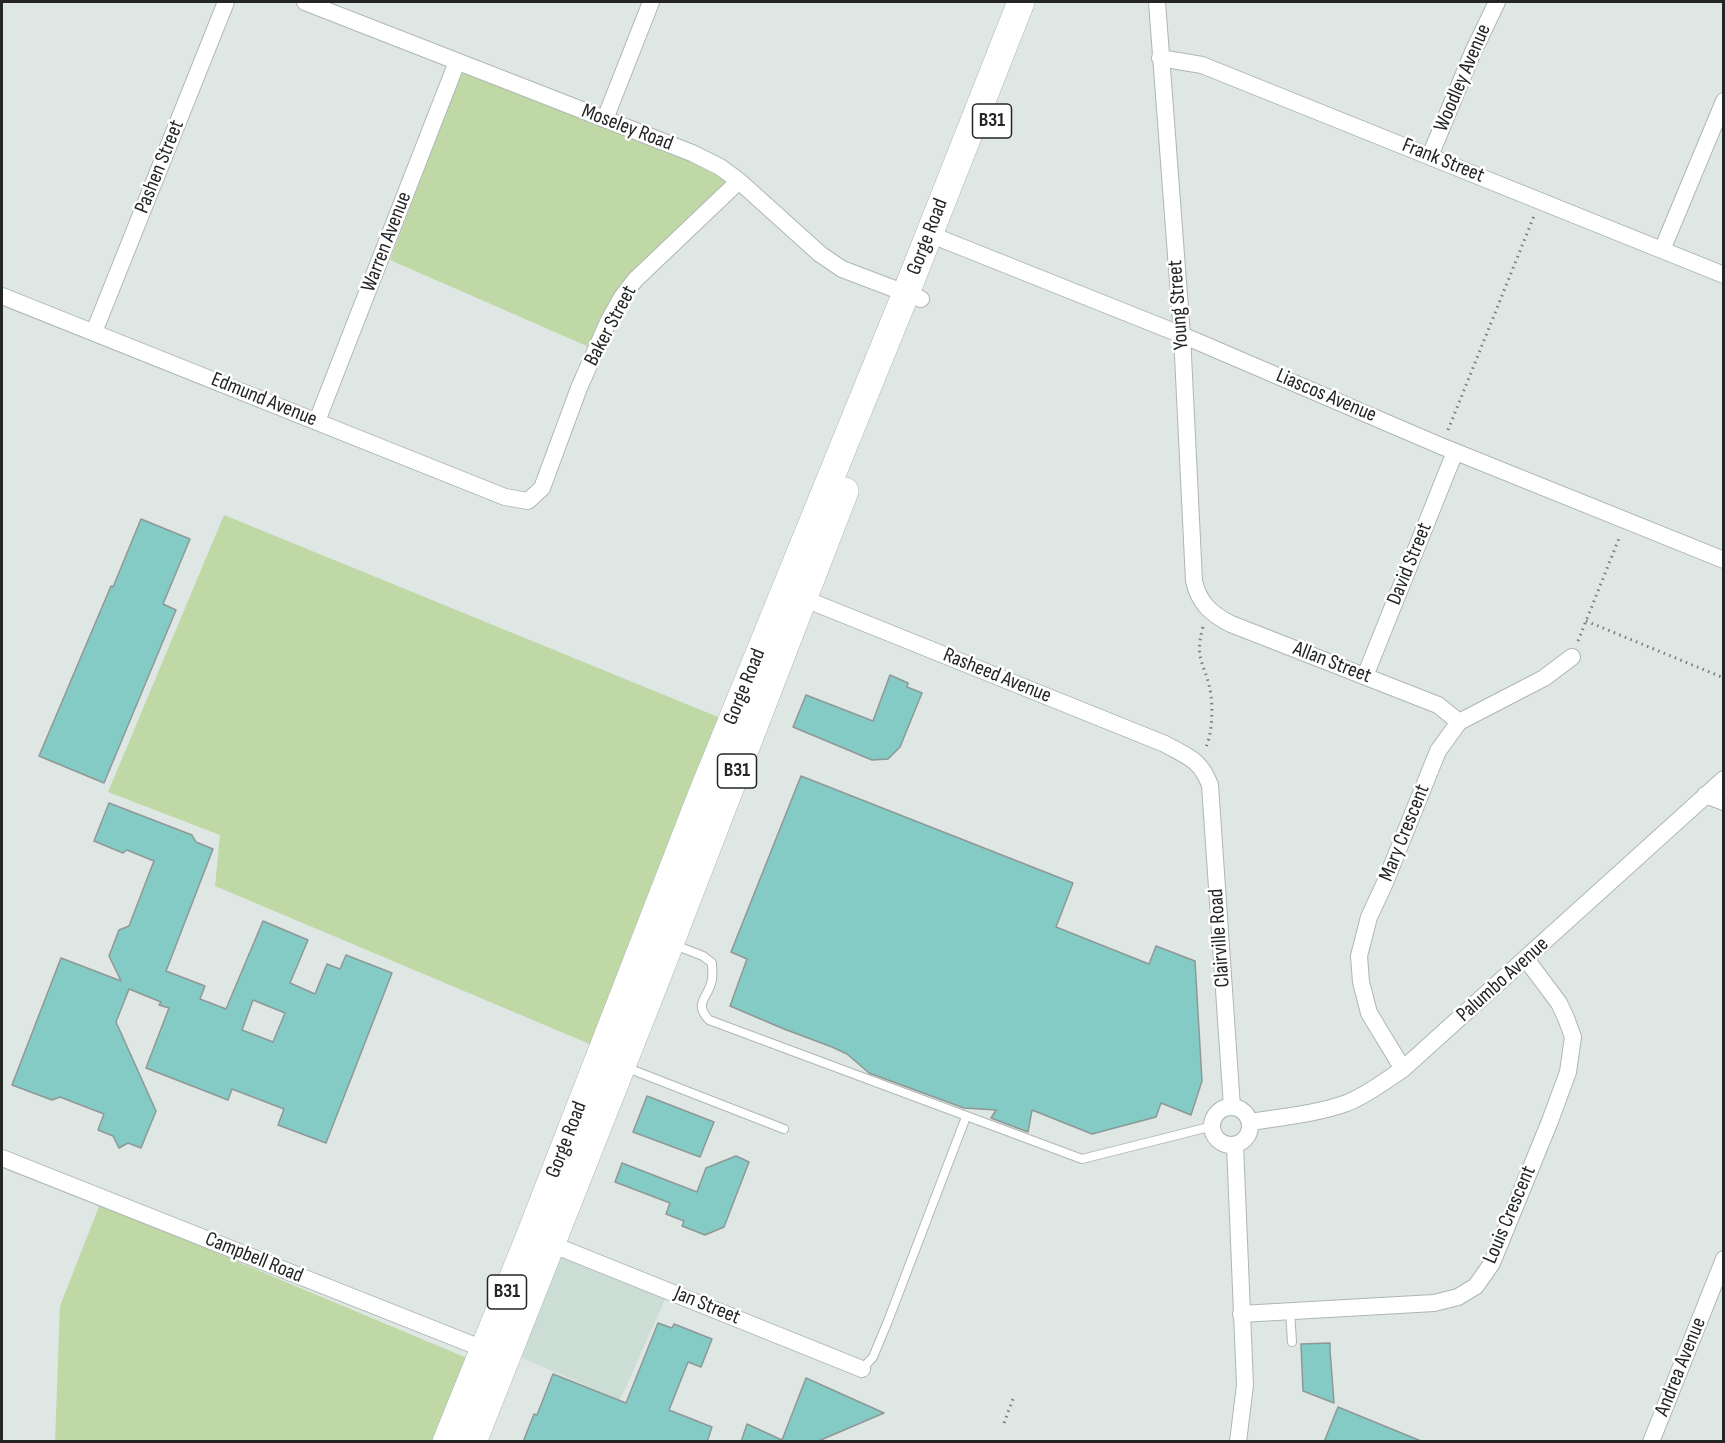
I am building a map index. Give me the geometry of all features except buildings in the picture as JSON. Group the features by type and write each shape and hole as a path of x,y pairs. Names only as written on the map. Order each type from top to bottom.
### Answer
{"main road":[{"name":"Gorge Road","path":"937,236 1021,2"},
{"name":"Gorge Road","path":"446,1442 495,1354 541,1239 622,1066 670,944 794,594 937,236 1039,2"},
{"name":"Gorge Road","path":"541,1239 590,1083 701,796 794,594"},
{"path":"654,917 670,944"},
{"path":"590,1083 622,1066"},
{"name":"Gorge Road","path":"473,1442 495,1354"}],"street":[{"name":"Pashen Street","path":"94,332 226,2"},
{"name":"Moseley Road","path":"305,2 605,119 720,167 827,259 842,269 913,296"},
{"path":"605,119 651,2"},
{"name":"Young Street","path":"1157,2 1182,335 1194,581 1204,606"},
{"name":"Woodley Avenue","path":"1430,156 1473,52 1497,2"},
{"name":"Frank Street","path":"1160,58 1202,65 1724,275"},
{"name":"Warren Avenue","path":"317,421 457,62"},
{"path":"1662,250 1724,100"},
{"name":"Baker Street","path":"528,501 542,488 579,388 622,297 635,280 739,181"},
{"name":"Liascos Avenue","path":"937,236 1182,335 1448,449 1724,560"},
{"name":"Edmund Avenue","path":"2,296 505,497 528,501"},
{"name":"David Street","path":"1365,676 1448,449"},
{"name":"Rasheed Avenue","path":"794,594 1165,744 1191,758 1204,770"},
{"name":"Allan Street","path":"1204,606 1215,616 1231,624 1438,705 1459,722"},
{"name":"Mary Crescent","path":"1403,1069 1370,1012 1362,982 1359,956 1369,917 1438,751 1459,722 1544,678 1572,657"},
{"name":"Clairville Road","path":"1204,770 1209,785 1232,1107"},
{"name":"Palumbo Avenue","path":"1250,1122 1311,1113 1347,1102 1373,1089 1403,1069 1724,779"},
{"path":"1705,795 1724,802"},
{"name":"Louis Crescent","path":"1241,1314 1434,1303 1458,1297 1476,1286 1492,1263 1568,1072 1573,1037 1559,1004 1526,959"},
{"path":"1232,1107 1246,1113 1250,1122 1249,1134 1242,1142 1235,1145 1218,1139 1213,1126 1218,1113 1225,1108 1232,1107"},
{"path":"1235,1145 1245,1385 1238,1442"},
{"name":"Campbell Road","path":"2,1158 495,1354"},
{"name":"Jan Street","path":"541,1239 862,1369"},
{"name":"Andrea Avenue","path":"1651,1442 1724,1259"}],"lane":[{"path":"670,944 703,956 712,963 712,980 701,1005 702,1013 709,1020 1082,1158 1213,1126"},
{"path":"622,1066 784,1129"},
{"path":"862,1369 873,1357 888,1321 966,1117"},
{"path":"1290,1311 1292,1342"}],"path":[{"path":"1448,449 1540,200"},
{"path":"1572,657 1626,521"},
{"path":"1586,621 1724,678"},
{"path":"1004,1424 1013,1399"}],"shaded area":[{"path":"556,1251 666,1297 620,1400 513,1354"}],"green space":[{"path":"461,72 681,156 728,182 618,288 589,347 390,260"},
{"path":"224,515 723,719 592,1045 215,886 220,835 108,792"},
{"path":"100,1204 467,1358 435,1441 55,1442 60,1306"}]}
